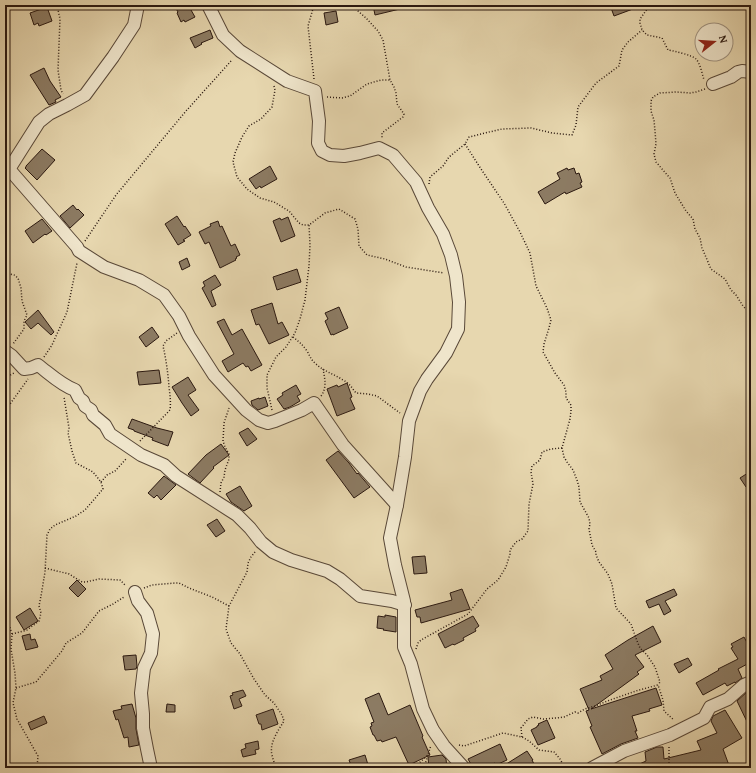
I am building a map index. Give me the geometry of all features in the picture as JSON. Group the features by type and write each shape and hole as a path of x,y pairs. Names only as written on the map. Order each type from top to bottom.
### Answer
{"street":[{"path":"138,5 134,25 113,57 85,94 49,114 39,122 6,169 79,251 104,267 139,280 164,294 179,316 189,336 214,375 246,410 259,420 268,423 314,404 343,445 397,505"},
{"path":"208,5 223,35 240,51 287,81 315,91 319,121 318,143 322,151 330,155 344,156 379,148 393,155 416,182 425,202 443,234 451,255 456,276 459,302 458,329 446,353 426,379 409,421 405,457 390,538 404,605 404,644 423,709 444,746 464,768"},
{"path":"709,86 742,71 751,72"},
{"path":"6,352 12,356 24,369 28,369 38,364 68,388 75,390 85,406 91,410 93,415 105,425 110,434 141,455 164,464 176,476 237,515 261,542 273,552 290,560 327,571 340,579 360,596 392,601 404,605"},
{"path":"134,592 138,602 147,613 153,634 151,653 144,668 141,693 143,728 152,768"},
{"path":"592,768 624,751 674,733 704,718 710,707 728,699 751,682"}],"path":[{"path":"57,5 60,19 58,70 61,90 67,105"},
{"path":"314,5 308,26 315,91 328,98 342,98 350,96 367,84 381,80 390,80"},
{"path":"351,5 378,31 382,40 390,80 396,93 397,104 404,114 403,117 382,133 379,148"},
{"path":"650,5 640,19 642,30 647,34 662,38 668,50 696,59 709,86 696,92 660,93 653,97 651,101 651,111 654,120 656,144 654,154 656,162 670,178 675,193 686,211 693,219 702,248 711,269 725,279 731,290 751,314"},
{"path":"425,202 430,177 443,166 449,156 465,144 469,137 502,129 531,128 552,133 572,135 576,125 578,107 596,83 619,66 622,50 628,42 642,30"},
{"path":"5,411 52,345 67,312 79,251 92,230 116,195 186,110 240,51"},
{"path":"273,72 275,90 272,107 261,119 249,126 235,153 233,162 237,177 247,189 260,198 274,202 290,211 299,223 303,225 309,225 325,213 339,209 355,219 358,229 359,246 367,255 385,259 406,267 456,276"},
{"path":"465,144 504,203 530,253 536,286 547,308 550,320 543,352 564,385 566,398 571,405 570,419 562,448 564,457 573,470 577,480 580,502 589,518 589,529 592,545 596,552 598,562 608,574 612,584 616,608 632,624 640,648 655,667 660,682 658,685 663,700 664,711 676,723 670,768"},
{"path":"275,421 267,388 267,375 276,357 286,347 296,333 300,319 305,300 310,245 309,225"},
{"path":"5,273 14,275 18,278 21,288 22,301 27,315 24,321 24,329 13,342 12,348 6,352"},
{"path":"101,482 107,475 116,471 146,433 170,410 171,404 167,361 164,346 166,341 185,327"},
{"path":"293,337 302,344 316,364 349,384 356,394 378,396 409,421"},
{"path":"314,404 324,392 325,380 323,369"},
{"path":"12,634 27,630 39,621 41,613 39,606 45,568 47,535 50,530 55,525 76,516 85,510 103,489 101,482 93,472 76,463 69,443 69,428 65,399 56,379"},
{"path":"221,504 219,489 230,456 223,441 224,423 231,405 230,392"},
{"path":"408,656 413,654 418,642 468,614 487,589 498,580 506,567 510,550 528,531 528,504 532,484 532,466 540,460 542,452 550,449 562,448"},
{"path":"261,542 251,557 248,563 247,572 229,606 226,630 231,642 240,654 254,679 282,715 284,721 274,738 271,748 271,755 276,768"},
{"path":"45,568 69,574 82,582 99,579 120,580 134,592"},
{"path":"16,688 36,682 62,651 66,643 82,633 99,611 128,594 152,585 179,583 229,606"},
{"path":"5,613 12,634 11,649 16,688 13,703 17,719 38,756 37,768"},
{"path":"522,737 521,728 528,718 533,717 543,720 576,712 578,713 585,709 643,688 658,685"},
{"path":"424,768 435,732"},
{"path":"455,743 464,746 503,734 522,737 539,750 554,752 565,768"},
{"path":"406,768 418,764 428,754"}],"building":[{"path":"174,5 200,5 191,10 195,17 185,22 184,20 181,22"},
{"path":"373,5 404,5 404,8 375,15"},
{"path":"610,5 641,5 641,6 614,16"},
{"path":"47,7 52,21 39,26 38,23 34,25 30,13"},
{"path":"336,11 338,22 326,25 324,13"},
{"path":"210,30 213,38 201,43 202,44 195,48 190,38"},
{"path":"44,68 50,81 61,97 55,100 56,102 49,105 30,75"},
{"path":"42,149 55,160 37,180 25,168"},
{"path":"270,166 277,179 261,188 260,186 256,189 249,179"},
{"path":"567,168 568,170 574,168 576,174 579,173 582,187 566,194 565,192 545,204 538,192 560,179 557,173"},
{"path":"73,205 84,215 70,228 60,216"},
{"path":"177,216 191,235 178,245 165,224"},
{"path":"288,217 295,236 281,242 273,221"},
{"path":"42,219 52,231 46,235 45,234 33,243 25,231"},
{"path":"218,221 220,227 222,226 231,246 235,244 240,255 236,257 236,260 220,268 209,242 205,244 199,232 211,226 210,224"},
{"path":"187,258 190,266 182,270 179,262"},
{"path":"297,269 301,282 277,290 273,277"},
{"path":"215,275 221,285 211,291 216,305 212,307 202,288 205,286 203,282"},
{"path":"272,303 278,324 282,322 289,335 269,344 259,324 256,325 251,310"},
{"path":"339,307 348,328 331,335 325,321 328,319 325,313"},
{"path":"38,310 54,332 51,335 38,323 31,329 25,322"},
{"path":"224,319 232,335 242,329 262,365 251,371 248,366 246,367 243,363 228,372 222,361 234,354 217,322"},
{"path":"152,327 159,337 146,347 139,337"},
{"path":"159,370 161,383 139,385 137,372"},
{"path":"188,377 196,390 188,395 199,410 191,416 172,387"},
{"path":"347,383 352,397 350,398 355,409 337,416 327,389 337,385 338,387"},
{"path":"296,385 301,394 297,396 300,401 284,409 277,399 283,395 282,393"},
{"path":"265,397 268,406 258,410 252,405 251,401"},
{"path":"132,419 173,432 168,446 128,428"},
{"path":"248,428 257,439 247,446 239,433"},
{"path":"221,444 229,455 213,467 214,468 200,483 188,474 206,455"},
{"path":"338,451 370,487 354,498 326,460"},
{"path":"751,471 751,484 746,487 740,478"},
{"path":"164,476 176,485 161,500 157,495 154,498 148,493"},
{"path":"240,486 252,506 244,511 231,502 226,494"},
{"path":"217,519 225,531 216,537 207,525"},
{"path":"425,556 427,573 414,574 412,557"},
{"path":"77,580 86,589 78,597 69,588"},
{"path":"462,589 470,609 421,623 420,617 417,617 415,610 452,600 450,593"},
{"path":"674,589 677,595 665,601 671,611 664,615 659,604 649,608 646,601"},
{"path":"30,608 38,621 24,630 16,617"},
{"path":"385,615 396,617 396,632 377,628 378,616 385,617"},
{"path":"473,616 479,626 475,629 476,631 463,638 464,640 445,648 438,634"},
{"path":"653,626 661,642 635,655 644,667 637,672 639,674 591,709 656,688 662,705 649,709 650,711 632,716 638,738 621,744 602,754 590,727 592,726 586,711 589,710 580,689 602,680 600,676 613,669 605,655"},
{"path":"30,634 31,640 35,639 38,647 26,650 22,636"},
{"path":"744,637 751,650 751,662 738,669 742,678 727,686 725,683 703,695 696,683 719,670 718,669 738,659 731,648 733,647 731,644"},
{"path":"136,655 136,669 125,670 123,656"},
{"path":"688,658 692,665 679,673 674,664"},
{"path":"243,690 246,696 239,699 242,706 234,709 230,696 233,695 232,693"},
{"path":"751,690 751,730 737,701"},
{"path":"379,693 388,715 410,705 430,755 409,765 396,737 382,742 381,740 377,741 370,727 372,726 371,723 374,722 365,699"},
{"path":"132,704 136,718 136,729 139,745 129,747 128,737 124,738 118,719 116,720 113,711 122,709 121,706"},
{"path":"167,704 175,705 175,712 166,712"},
{"path":"273,709 278,724 262,730 261,724 259,724 256,715"},
{"path":"725,710 742,738 723,749 730,768 631,768 646,761 645,752 657,747 663,747 664,759 701,750 697,741 717,733 711,721 713,716"},
{"path":"44,716 47,723 31,730 28,723"},
{"path":"547,720 555,738 538,745 531,730 537,727 539,725 538,724"},
{"path":"258,741 259,749 255,750 256,754 243,757 241,750 246,748 245,744"},
{"path":"500,744 507,760 484,768 473,768 468,759"},
{"path":"527,751 534,764 528,768 500,768"},
{"path":"365,755 369,768 352,768 349,760"},
{"path":"442,755 446,759 447,768 429,768 428,757"}]}
